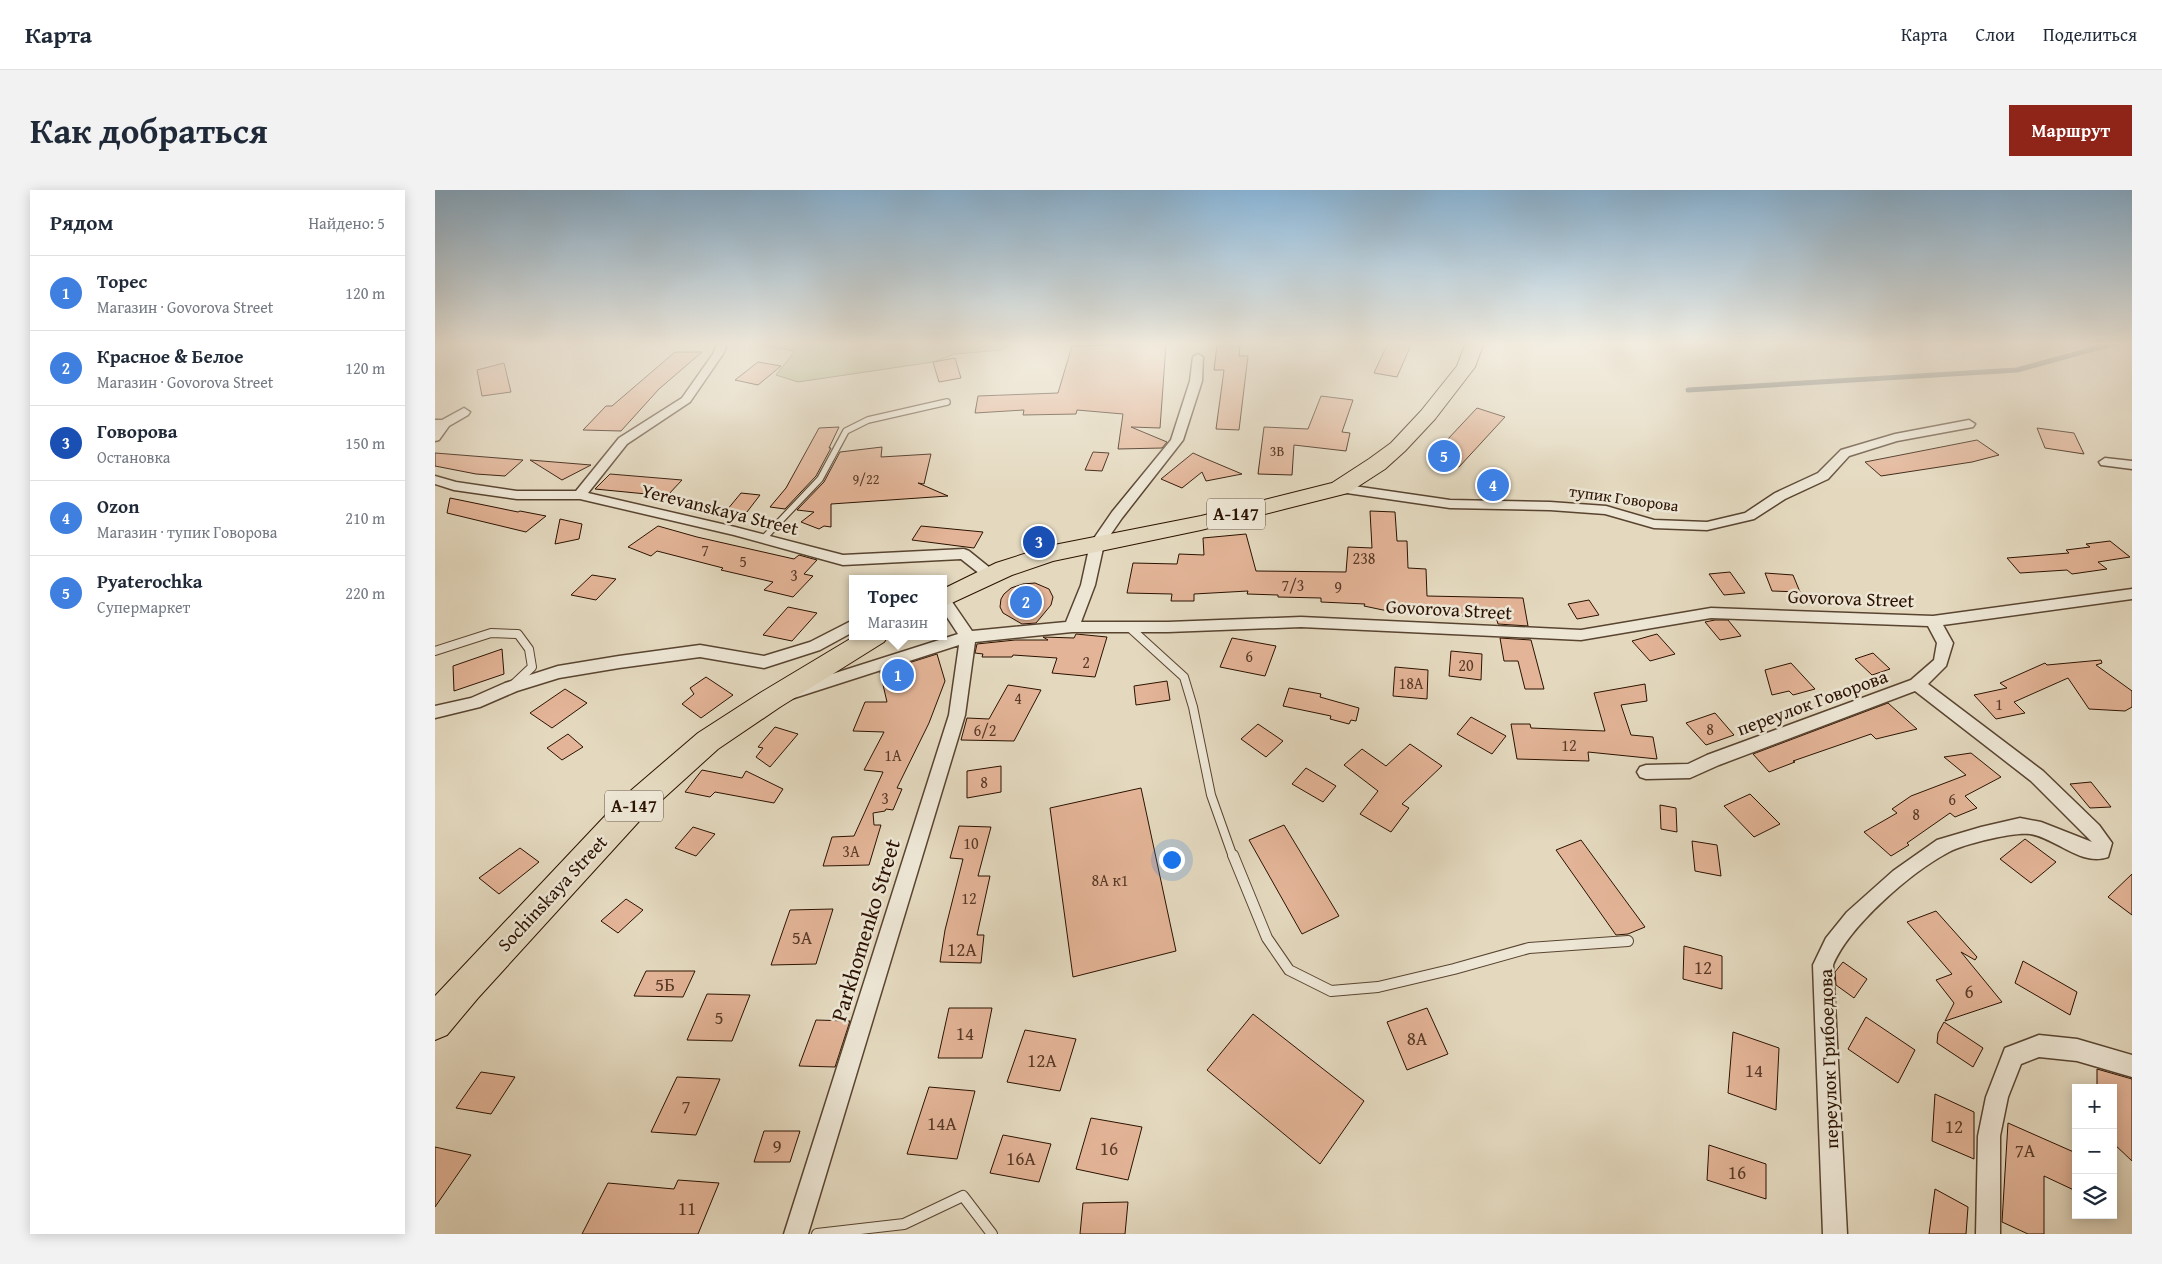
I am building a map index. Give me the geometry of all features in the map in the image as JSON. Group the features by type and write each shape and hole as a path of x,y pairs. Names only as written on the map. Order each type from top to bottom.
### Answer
{"highway":[{"name":"А-147","path":"947,597 990,575 1049,554 1201,522 1340,488 1377,464 1398,447 1445,394"},
{"name":"Sochinskaya Street","path":"435,1023 512,935 632,808 708,741 770,700 868,640"}],"street":[{"path":"580,495 623,441 686,400 690,394"},
{"path":"1072,627 1088,584 1097,544 1117,515 1177,440 1192,394"},
{"path":"435,437 440,424 464,412"},
{"name":"тупик Говорова","path":"1340,488 1450,504 1550,506 1606,510 1654,524 1707,526 1749,516 1780,496 1823,476 1845,453 1895,438 1969,424"},
{"path":"2105,462 2132,465"},
{"name":"Yerevanskaya Street","path":"435,480 454,486 517,495 580,495 764,538 843,560 964,554 990,575"},
{"name":"Govorova Street","path":"770,700 968,636 1072,627 1301,622 1581,635 1711,613 1933,621 2132,594"},
{"path":"947,605 968,636"},
{"name":"переулок Говорова","path":"1645,772 1690,771 1713,760 1917,684 1941,662 1945,643 1933,621"},
{"path":"435,712 474,703 511,687 558,672 700,651 764,662 815,646 849,627"},
{"name":"Parkhomenko Street","path":"796,1234 957,715 968,636"},
{"name":"переулок Грибоедова","path":"1835,1234 1823,965 1833,944 1865,908 1903,875 1944,845 2020,826 2038,829 2091,851 2102,851 2103,843 2093,830 2037,776 1917,684"},
{"path":"1988,1234 1989,1136 1997,1097 2013,1056 2039,1046 2077,1050 2132,1066"}],"lane":[{"path":"764,538 820,479 846,431 868,420 947,402"},
{"path":"1129,627 1184,677 1193,707 1214,804 1239,872 1267,938 1289,970 1331,991 1378,987 1454,969 1529,948 1627,941"},
{"path":"435,650 491,633 518,634 529,649 532,667 511,687"},
{"path":"817,1234 904,1224 963,1196 992,1234"}],"building":[{"path":"482,394 499,394 482,396"},
{"path":"626,394 655,394 621,431 583,430 606,406 612,406"},
{"path":"1039,394 1162,394 1160,428 1131,427 1167,442 1162,448 1118,449 1123,414 1077,410 1076,414 1023,415 1024,410 975,413 978,396"},
{"path":"1221,394 1243,394 1239,430 1216,429"},
{"path":"1321,396 1353,400 1342,432 1350,433 1346,451 1294,445 1292,475 1258,474 1264,427 1308,429"},
{"path":"1477,408 1505,417 1459,467 1431,457"},
{"path":"839,427 829,448 831,448 816,476 785,509 770,507 786,488 819,428"},
{"path":"2037,428 2074,433 2084,454 2045,448"},
{"path":"1977,440 1999,455 1972,462 1881,476 1865,462"},
{"path":"882,447 881,457 931,454 924,484 918,483 948,496 831,504 831,527 824,526 819,529 801,522 814,512 797,510 824,482 840,452"},
{"path":"1093,452 1109,453 1102,471 1085,470"},
{"path":"435,453 523,460 505,476 476,474 435,466"},
{"path":"1193,453 1242,474 1206,481 1202,472 1182,488 1161,479"},
{"path":"530,460 591,465 562,480"},
{"path":"610,474 682,480 667,496 595,489"},
{"path":"741,493 760,495 747,512 727,510"},
{"path":"450,498 546,516 526,532 447,513"},
{"path":"1370,511 1395,512 1397,541 1407,541 1408,568 1426,569 1427,596 1523,598 1528,626 1498,624 1496,617 1454,616 1383,610 1364,606 1365,604 1321,602 1321,598 1247,594 1248,591 1194,594 1194,601 1171,601 1172,594 1127,593 1133,563 1177,564 1179,554 1204,555 1203,538 1246,534 1256,571 1346,572 1348,547 1372,548"},
{"path":"560,519 582,524 579,539 555,544"},
{"path":"658,526 794,559 799,555 817,560 804,574 813,576 793,597 764,590 773,582 721,570 723,568 657,551 651,556 628,547"},
{"path":"921,526 983,532 974,548 912,540"},
{"path":"2110,541 2130,557 2098,562 2107,569 2072,574 2067,570 2020,573 2007,558 2069,553 2066,550 2090,547 2086,544"},
{"path":"1730,572 1745,593 1724,595 1709,574"},
{"path":"1765,573 1793,575 1800,592 1772,591"},
{"path":"592,575 616,579 596,600 571,595"},
{"path":"1035,583 1049,589 1053,597 1051,605 1036,623 1022,624 1003,613 1000,607 1004,594 1011,588"},
{"path":"1589,600 1599,615 1577,619 1568,604"},
{"path":"788,607 817,613 792,641 763,635"},
{"path":"1728,620 1741,636 1720,640 1705,622"},
{"path":"1076,634 1107,637 1095,677 1052,673 1057,658 1013,655 1012,657 982,657 983,654 975,653 977,644 1015,640 1048,640 1043,637 1074,638"},
{"path":"1657,634 1675,654 1650,661 1632,641"},
{"path":"1232,638 1276,646 1265,676 1220,667"},
{"path":"1500,638 1531,640 1544,689 1525,689 1518,661 1504,661"},
{"path":"502,649 504,674 454,691 453,666"},
{"path":"1451,651 1482,654 1481,680 1449,676"},
{"path":"1873,653 1890,669 1872,675 1855,659"},
{"path":"937,654 945,681 929,723 897,788 902,789 893,810 886,809 885,811 873,813 874,825 881,825 869,865 823,866 832,837 854,836 883,772 864,770 884,732 853,731 865,702 887,702 880,672"},
{"path":"2101,660 2102,663 2096,665 2132,691 2132,707 2125,711 2089,709 2068,678 2014,702 2025,713 1996,719 1974,695 2007,688 2000,683 2045,663 2047,665"},
{"path":"1791,663 1815,689 1793,695 1789,691 1772,695 1765,670"},
{"path":"1395,667 1428,670 1427,699 1393,696"},
{"path":"706,677 733,695 701,718 682,704 694,694 690,688"},
{"path":"1167,681 1170,700 1136,705 1134,686"},
{"path":"1645,684 1647,701 1621,705 1631,735 1653,737 1657,759 1588,752 1589,761 1517,759 1511,724 1530,724 1531,728 1605,731 1594,693"},
{"path":"1008,685 1041,690 1014,741 961,740 967,718 989,719"},
{"path":"1289,688 1321,694 1320,697 1359,708 1356,721 1351,720 1349,724 1330,719 1331,716 1283,706"},
{"path":"565,689 587,703 552,728 530,713"},
{"path":"1888,703 1917,729 1876,739 1871,734 1793,761 1795,762 1769,772 1753,754"},
{"path":"1715,713 1734,735 1706,745 1686,723"},
{"path":"1471,717 1506,736 1492,754 1457,734"},
{"path":"1258,724 1283,741 1266,757 1241,739"},
{"path":"775,727 798,734 770,767 756,757 763,748 758,747"},
{"path":"568,734 583,747 562,760 547,748"},
{"path":"1410,744 1442,766 1402,804 1409,808 1391,832 1360,814 1378,791 1344,765 1362,749 1386,766"},
{"path":"1971,753 2001,777 1965,796 1977,808 1955,817 1950,813 1907,843 1909,845 1891,856 1864,832 1897,813 1892,809 1911,796 1966,775 1944,757"},
{"path":"1001,766 1001,792 967,798 967,771"},
{"path":"1306,768 1336,786 1323,802 1292,784"},
{"path":"702,770 742,778 746,771 783,789 774,803 715,792 710,797 685,792"},
{"path":"2091,782 2111,807 2090,808 2070,784"},
{"path":"1141,788 1176,951 1073,977 1050,808"},
{"path":"1750,794 1780,824 1754,837 1724,806"},
{"path":"1660,805 1676,808 1677,832 1661,829"},
{"path":"1284,825 1339,916 1302,934 1249,840"},
{"path":"959,826 991,827 978,876 990,876 977,935 984,935 981,963 940,962 945,930 963,859 950,858"},
{"path":"693,827 715,834 696,856 675,848"},
{"path":"2025,839 2056,862 2031,883 2000,859"},
{"path":"1581,840 1645,927 1628,934 1616,935 1556,850"},
{"path":"1692,841 1717,845 1721,876 1695,871"},
{"path":"520,848 539,862 499,894 479,878"},
{"path":"2132,874 2132,915 2108,897"},
{"path":"626,899 643,910 618,933 601,921"},
{"path":"833,909 816,964 771,965 790,910"},
{"path":"1936,911 1977,957 1975,960 1961,952 2002,1002 1945,1021 1954,1003 1936,980 1952,974 1907,922"},
{"path":"1684,946 1722,956 1722,989 1683,979"},
{"path":"2023,961 2077,992 2070,1015 2015,983"},
{"path":"1843,962 1867,979 1854,998 1836,985 1835,972"},
{"path":"646,971 695,971 683,997 634,996"},
{"path":"707,994 750,995 732,1041 687,1040"},
{"path":"949,1008 992,1008 982,1058 938,1058"},
{"path":"1427,1008 1448,1054 1407,1070 1387,1022"},
{"path":"1253,1014 1364,1101 1320,1164 1207,1070"},
{"path":"1866,1017 1915,1050 1898,1083 1848,1049"},
{"path":"816,1020 850,1021 835,1067 799,1066"},
{"path":"1944,1022 1983,1048 1973,1067 1937,1043 1938,1033"},
{"path":"1025,1030 1076,1039 1060,1091 1007,1082"},
{"path":"1733,1032 1779,1048 1776,1110 1728,1093"},
{"path":"2097,1069 2132,1079 2132,1161 2117,1147 2117,1084 2097,1084"},
{"path":"481,1072 515,1077 491,1114 456,1108"},
{"path":"677,1077 720,1079 696,1135 651,1132"},
{"path":"929,1087 975,1091 957,1159 907,1154"},
{"path":"1935,1094 1974,1112 1974,1159 1932,1141"},
{"path":"1091,1118 1142,1127 1128,1180 1076,1169"},
{"path":"2008,1123 2072,1151 2072,1189 2044,1176 2044,1234 2028,1234 2002,1222"},
{"path":"764,1131 800,1131 790,1162 754,1162"},
{"path":"1003,1135 1051,1144 1039,1182 990,1173"},
{"path":"1709,1145 1766,1164 1766,1199 1707,1180"},
{"path":"435,1147 471,1155 435,1207"},
{"path":"678,1180 719,1183 698,1234 582,1234 608,1183 674,1189"},
{"path":"1935,1189 1968,1207 1966,1234 1929,1234"},
{"path":"1128,1202 1125,1234 1080,1234 1083,1203"}],"place":[{"name":"Pyaterochka","path":"1444,456"},
{"name":"Ozon","path":"1493,485"},
{"name":"Говорова","path":"1039,542"},
{"name":"Красное & Белое","path":"1026,602"},
{"name":"Торес","path":"898,675"}]}
